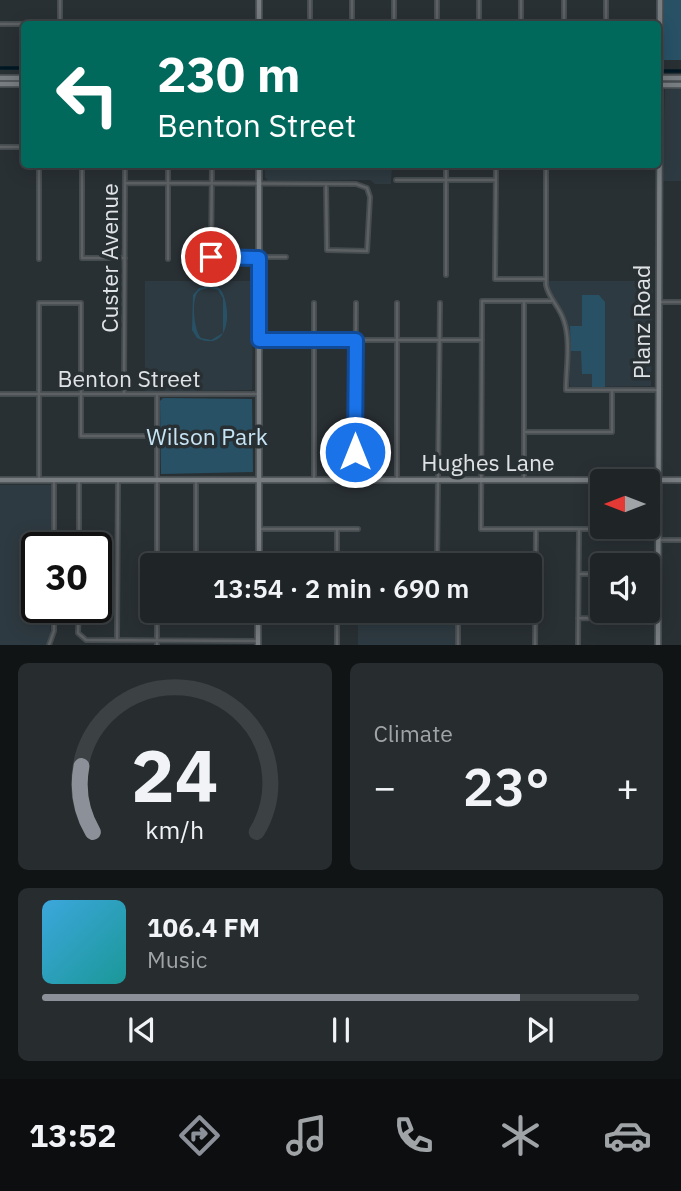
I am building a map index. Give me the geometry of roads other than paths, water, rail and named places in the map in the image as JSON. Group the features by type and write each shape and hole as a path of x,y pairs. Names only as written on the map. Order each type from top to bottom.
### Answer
{"street":[{"path":"60,0 60,21"},
{"path":"259,0 260,21"},
{"path":"310,0 310,21"},
{"path":"352,0 352,21"},
{"path":"394,0 394,21"},
{"path":"437,0 437,21"},
{"path":"479,0 479,21"},
{"path":"522,0 522,21"},
{"path":"564,0 564,21"},
{"path":"606,0 606,21"},
{"name":"Planz Road","path":"660,0 660,21"},
{"path":"0,24 21,24"},
{"path":"661,77 681,78"},
{"path":"0,78 21,78"},
{"path":"0,85 21,84"},
{"path":"661,85 681,85"},
{"path":"0,147 21,147"},
{"path":"39,168 39,259"},
{"path":"82,168 82,258 125,258"},
{"name":"Custer Avenue","path":"124,394 125,168"},
{"path":"168,168 168,260"},
{"path":"212,168 211,257 286,257"},
{"path":"258,553 259,168"},
{"path":"446,168 446,275"},
{"path":"496,168 495,279 545,279"},
{"path":"546,168 545,279 551,301 566,327 566,390 658,390"},
{"name":"Planz Road","path":"658,469 659,168"},
{"path":"396,180 496,180"},
{"path":"125,183 259,183 326,184 363,185 370,197 369,250 330,252 326,247 326,184"},
{"path":"551,301 482,301 481,529 590,529"},
{"path":"524,301 524,480"},
{"path":"659,302 681,302"},
{"path":"39,480 39,303 81,303 81,436 157,436"},
{"path":"314,303 314,480"},
{"path":"355,480 356,303"},
{"path":"397,303 397,480"},
{"path":"437,553 440,303"},
{"path":"259,340 482,340"},
{"path":"524,432 612,432 612,390"},
{"name":"Benton Street","path":"0,394 259,394"},
{"path":"157,394 157,553"},
{"name":"Hughes Lane","path":"0,480 590,480"},
{"path":"54,480 54,532"},
{"path":"79,480 79,532"},
{"path":"117,640 118,480"},
{"path":"196,480 196,553"},
{"name":"Hughes Lane","path":"660,480 681,480"},
{"path":"259,529 358,529"},
{"path":"337,529 337,553"},
{"path":"536,529 536,553"},
{"path":"578,645 579,529"},
{"path":"658,540 681,540"},
{"name":"Planz Road","path":"658,540 658,645"},
{"path":"579,574 590,574"},
{"path":"578,618 590,618"},
{"path":"49,645 54,623"},
{"path":"78,623 78,633 86,640 157,643 258,643 258,623"},
{"path":"157,623 157,643"},
{"path":"337,623 337,645"},
{"path":"458,623 458,645"},
{"path":"535,623 535,645"}],"waterway":[{"path":"0,68 21,68"},
{"path":"661,71 681,71"}],"park label":[{"name":"Wilson Park","path":"207,436"}]}
